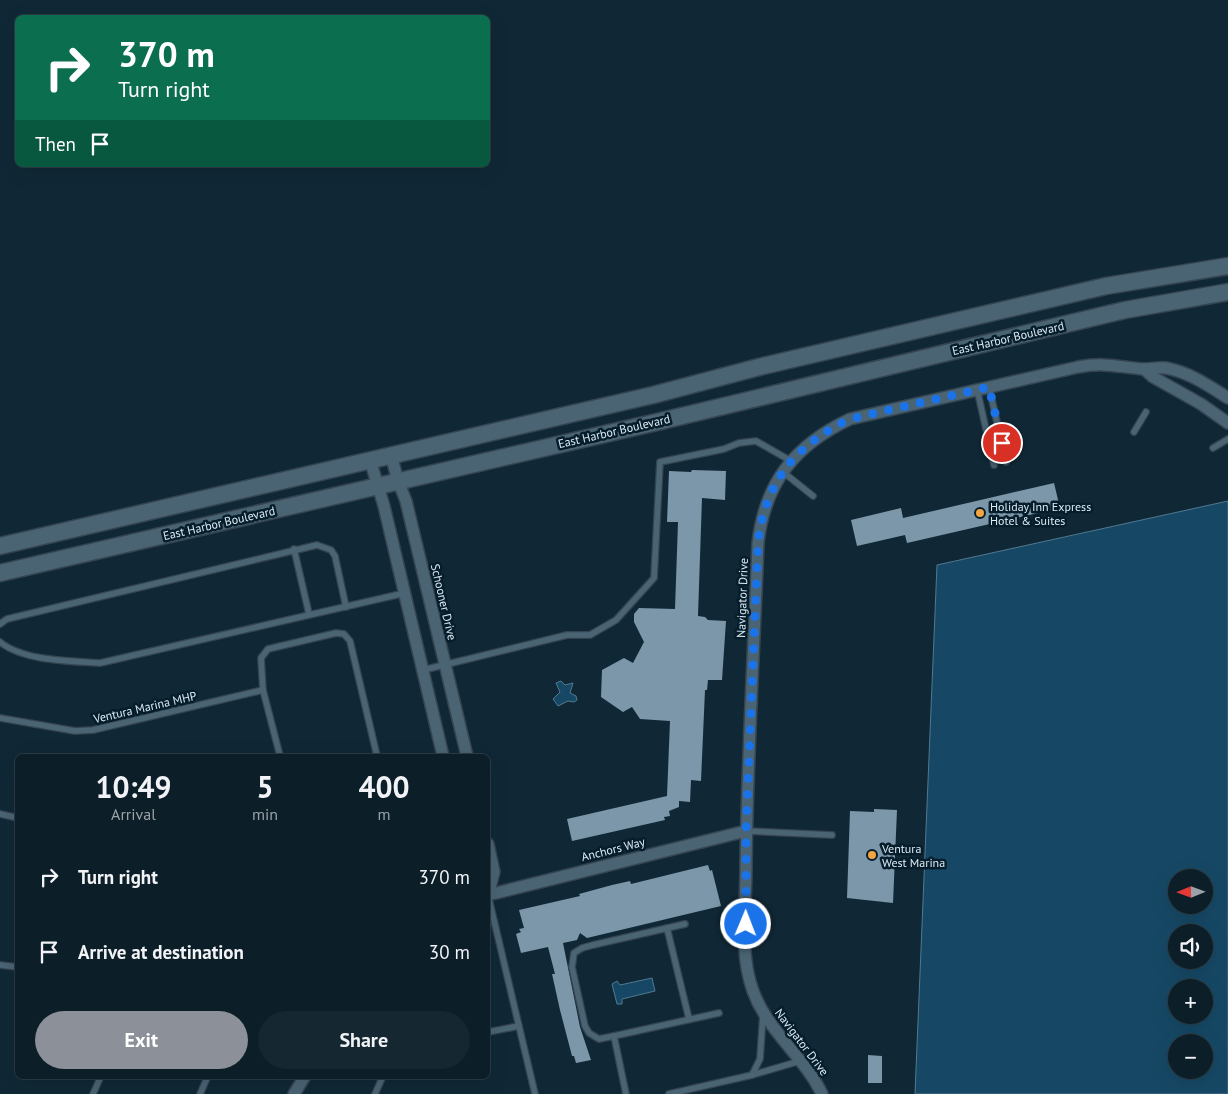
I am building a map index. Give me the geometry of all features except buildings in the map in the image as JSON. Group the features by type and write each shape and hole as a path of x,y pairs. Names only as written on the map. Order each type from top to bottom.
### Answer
{"main road":[{"name":"East Harbor Boulevard","path":"0,546 653,396 759,367 1106,286 1228,266"},
{"name":"East Harbor Boulevard","path":"0,573 1106,315 1228,292"}],"street":[{"name":"Navigator Drive","path":"822,1094 801,1060 763,1014 753,990 747,964 746,831 758,543 763,512 769,496 783,472 791,461 815,439 850,419 976,389 1095,364 1116,364 1144,369 1166,368 1193,377 1228,398"},
{"name":"Navigator Drive","path":"1144,369 1153,378 1202,404 1228,423"},
{"name":"Schooner Drive","path":"391,455 406,501 467,754"},
{"path":"370,460 384,506 443,754"},
{"name":"Anchors Way","path":"490,895 746,831"},
{"path":"490,853 494,872 490,887"},
{"path":"294,1094 303,1079"}],"lane":[{"path":"989,387 1006,462"},
{"path":"976,389 994,465"},
{"path":"1134,432 1146,412"},
{"path":"1213,448 1228,438"},
{"path":"423,670 567,635 590,635 616,620 654,578 660,462 724,449 739,443 756,441 791,461"},
{"path":"783,472 813,496"},
{"path":"0,624 7,619 317,545 331,550 338,566 346,607"},
{"path":"294,549 309,614"},
{"path":"0,642 10,650 54,659 100,663 405,593"},
{"path":"279,754 263,690 261,658 268,649 336,633 344,634 350,642 378,754"},
{"name":"Ventura Marina MHP","path":"0,718 75,731 93,730 263,690"},
{"path":"0,814 15,817"},
{"path":"746,831 832,835"},
{"path":"490,903 535,1094"},
{"path":"685,924 582,948 574,954 572,967 585,1026 589,1033 598,1040 719,1013"},
{"path":"666,928 689,1020"},
{"path":"0,965 15,967"},
{"path":"752,1075 760,1059 763,1014"},
{"path":"490,1032 519,1026"},
{"path":"614,1036 626,1094"},
{"path":"669,1094 691,1092 801,1060"},
{"path":"93,1094 100,1079"},
{"path":"200,1094 207,1079"},
{"path":"375,1094 382,1079"}],"water":[{"path":"1228,501 1228,1094 915,1094 937,565"},
{"path":"561,681 565,685 573,683 570,693 576,696 577,700 574,702 568,701 558,706 553,699 560,692 556,683"},
{"path":"652,978 655,991 622,999 622,1004 617,1004 612,984 617,981 620,985"}],"place":[{"name":"Holiday Inn Express Hotel & Suites","path":"980,513"},
{"name":"Ventura West Marina","path":"872,855"}],"route":[{"path":"746,924 746,831 758,543 763,512 776,481 791,461 808,444 828,429 850,419 989,387 1002,443"}]}
